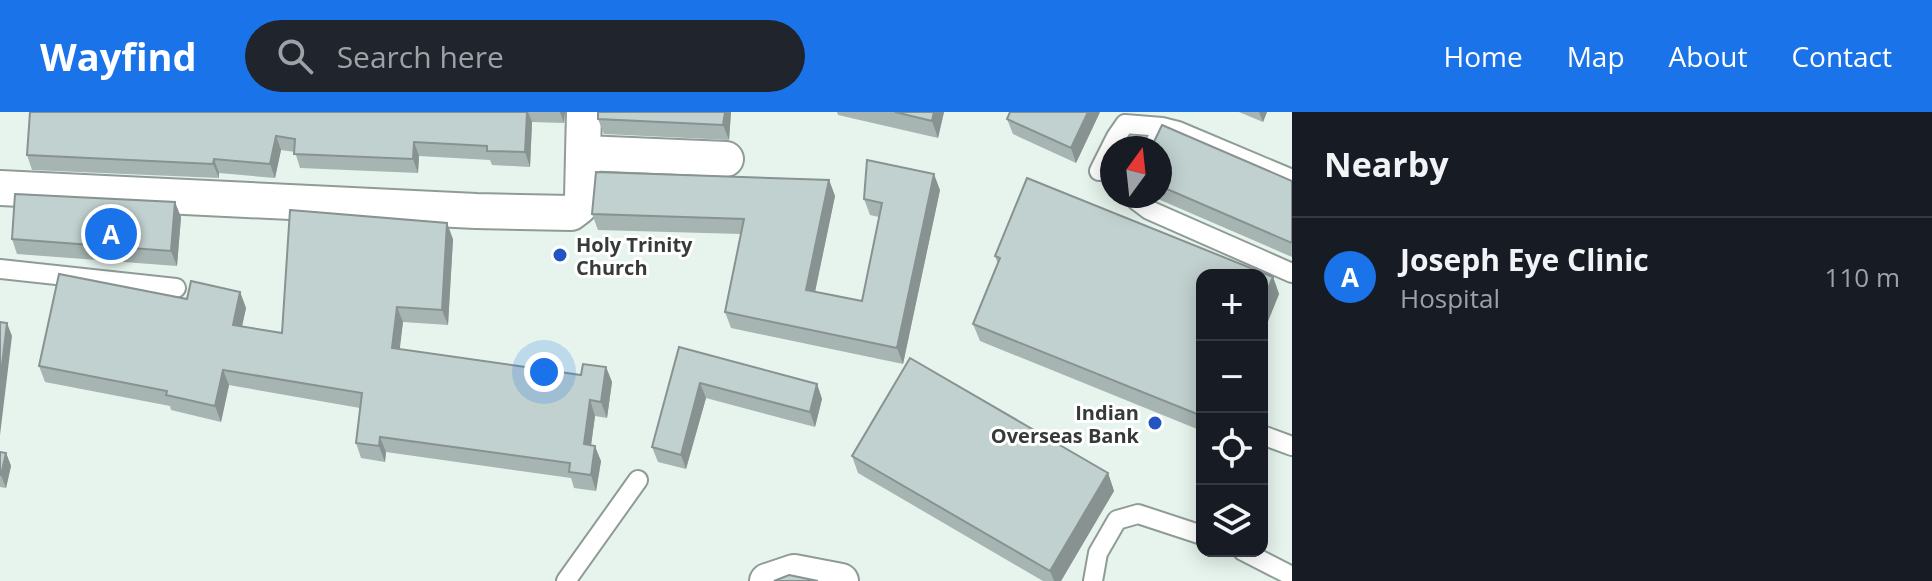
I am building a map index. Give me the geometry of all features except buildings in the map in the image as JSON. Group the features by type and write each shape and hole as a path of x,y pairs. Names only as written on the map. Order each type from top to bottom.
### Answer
{"street":[{"path":"0,188 571,213 579,207 582,198 584,112"},
{"path":"584,153 726,159"},
{"path":"767,581 794,572 841,581"}],"lane":[{"path":"1099,171 1125,124 1178,131 1292,179"},
{"path":"1158,136 1162,127"},
{"path":"1146,208 1292,273"},
{"path":"0,269 176,288"},
{"path":"1268,437 1292,446"},
{"path":"566,581 638,480"},
{"path":"1093,581 1098,553 1117,520 1138,514 1196,533"},
{"path":"1255,557 1292,576"}],"place":[{"name":"Joseph Eye Clinic","path":"111,234"},
{"name":"Holy Trinity Church","path":"560,255"},
{"name":"Indian Overseas Bank","path":"1155,423"}]}
